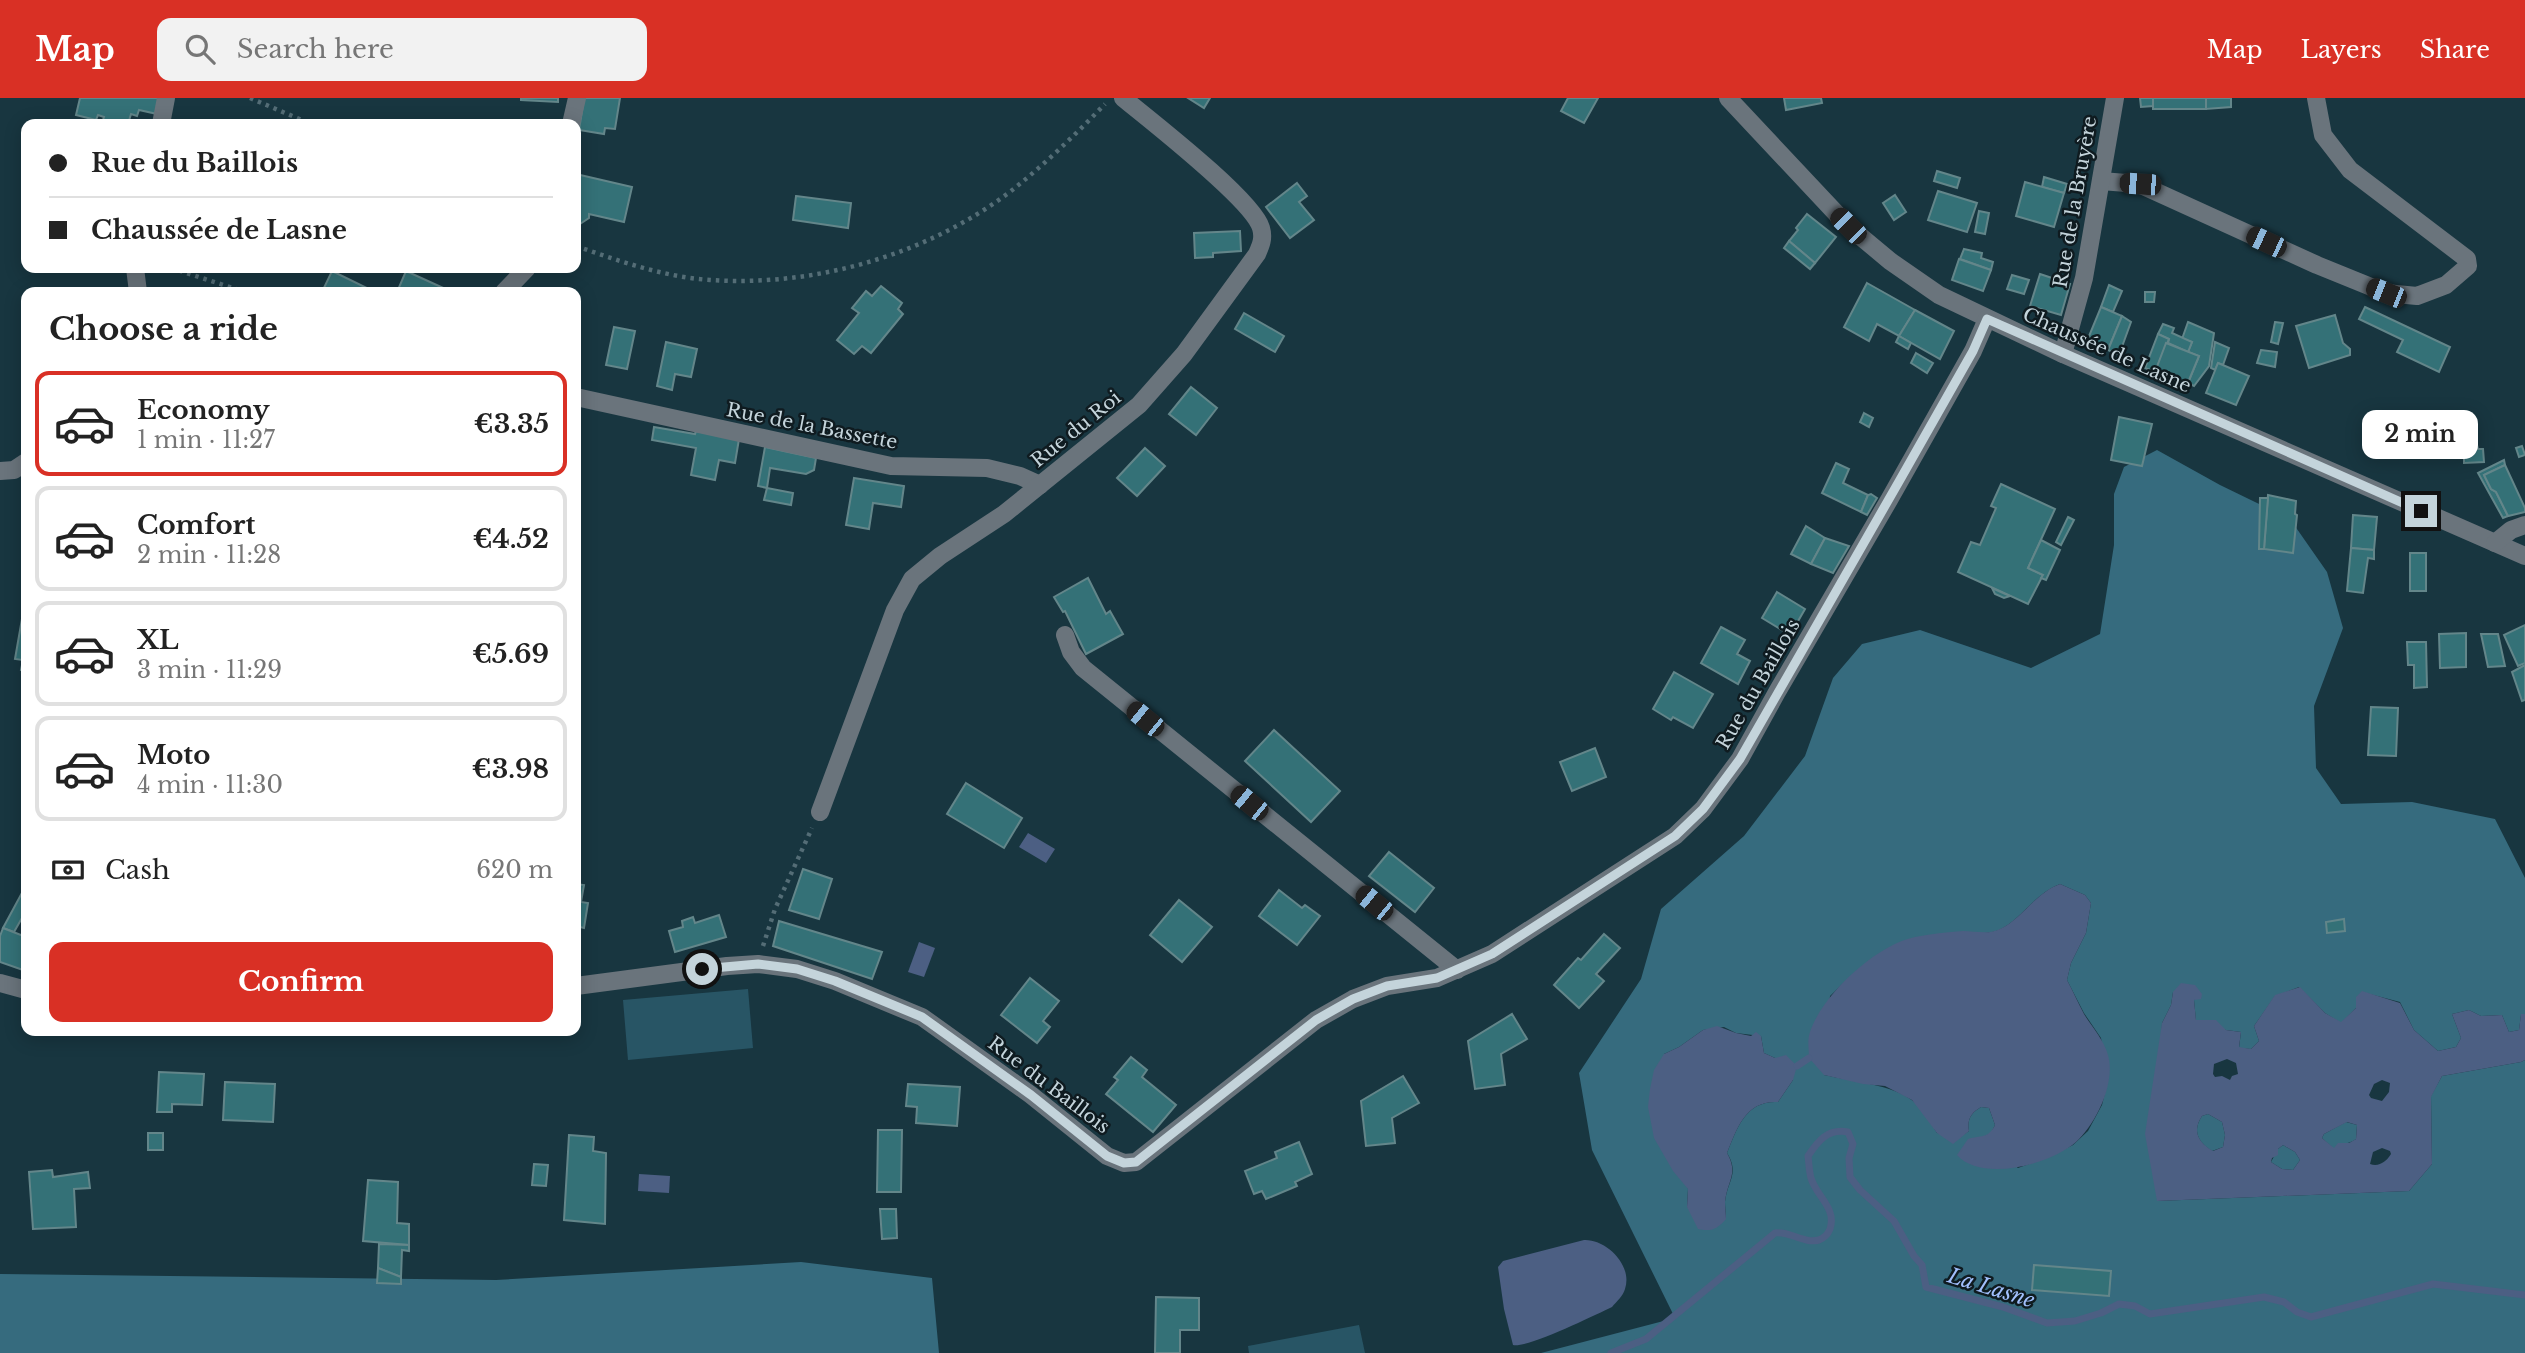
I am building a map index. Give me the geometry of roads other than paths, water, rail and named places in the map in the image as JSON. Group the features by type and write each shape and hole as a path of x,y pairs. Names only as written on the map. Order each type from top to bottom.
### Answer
{"street":[{"path":"162,119 166,98"},
{"path":"572,119 577,98"},
{"name":"Rue du Roi","path":"820,812 895,610 912,579 940,556 1004,514 1139,405 1184,354 1263,242 1261,227 1245,204 1123,98"},
{"name":"Chaussée de Lasne","path":"1728,98 1848,226 1890,261 1939,295 2063,354 2525,556"},
{"name":"Rue de la Bruyère","path":"2063,354 2084,278 2115,98"},
{"path":"2101,181 2140,184 2317,265 2386,293 2417,296 2446,285 2468,265 2467,259 2350,170 2323,135 2316,98"},
{"path":"510,287 522,273"},
{"name":"Rue du Baillois","path":"581,985 758,964 810,973 922,1017 1031,1095 1107,1156 1124,1163 1136,1162 1316,1020 1353,999 1387,986 1437,978 1503,947 1675,836 1717,792 1740,759 1973,351 1987,319"},
{"name":"Rue de la Bassette","path":"581,398 891,466 988,468 1020,476 1040,485"},
{"path":"2495,543 2511,530 2525,526"},
{"path":"1065,635 1071,652 1083,668 1457,970"},
{"path":"0,983 21,989"}],"waterway":[{"path":"1797,1066 1809,1058"},
{"name":"La Lasne","path":"1611,1353 1646,1339 1775,1233 1813,1241 1826,1236 1830,1229 1831,1215 1811,1178 1808,1156 1824,1137 1841,1131 1848,1132 1853,1144 1849,1158 1850,1177 1860,1190 1894,1221 1922,1265 1926,1287 2003,1307 2047,1323 2075,1321 2119,1304 2135,1306 2150,1314 2264,1297 2284,1302 2297,1312 2311,1317 2433,1284 2525,1295"}]}
